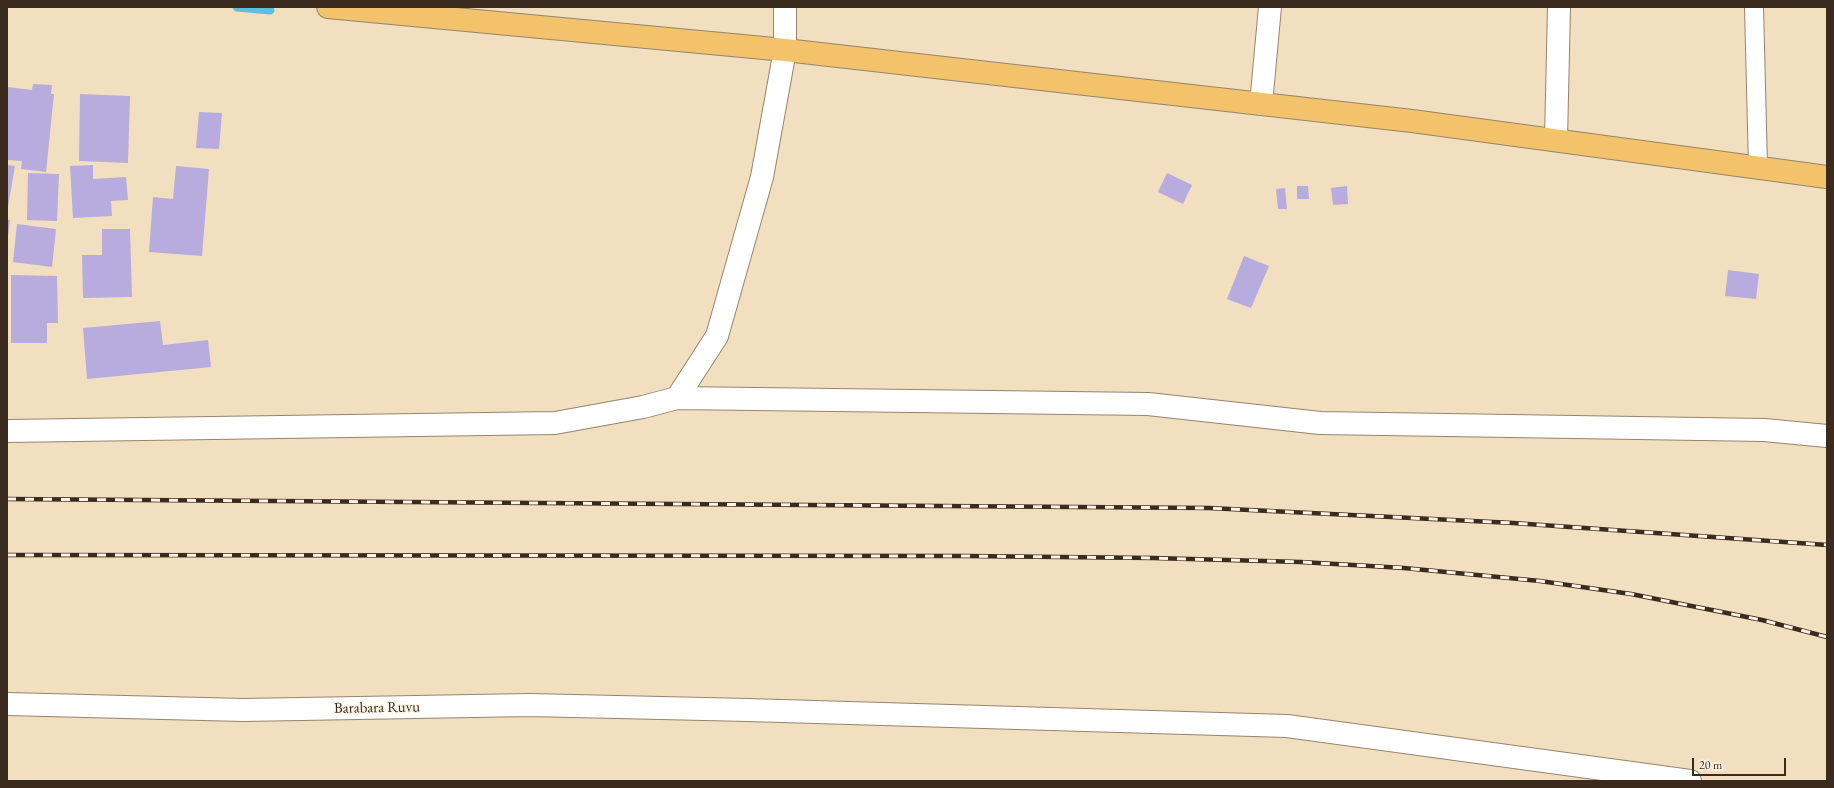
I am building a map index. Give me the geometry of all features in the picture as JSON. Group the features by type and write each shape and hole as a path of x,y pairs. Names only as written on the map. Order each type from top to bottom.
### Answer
{"main road":[{"path":"328,7 786,50 1412,121 1827,177"}],"street":[{"path":"677,398 717,336 762,176 786,50 785,7"},
{"path":"1261,104 1270,7"},
{"path":"1556,140 1559,7"},
{"path":"7,431 554,423 643,407 677,398 1148,404 1320,423 1764,430 1827,436"},
{"name":"Barabara Ruvu","path":"7,704 243,710 530,704 1287,726 1654,778 1690,781"}],"lane":[{"path":"1754,7 1758,168"}],"building":[{"path":"33,84 52,85 51,94 54,94 46,172 21,169 22,161 7,160 7,87 32,90"},
{"path":"80,94 130,96 128,163 79,161"},
{"path":"199,112 222,113 219,149 196,148"},
{"path":"7,165 15,166 8,207 7,207"},
{"path":"93,165 93,179 126,177 128,200 111,201 112,216 73,218 70,166"},
{"path":"176,166 209,169 202,256 149,252 153,197 173,199"},
{"path":"28,173 59,174 57,221 27,220"},
{"path":"1167,173 1192,185 1183,204 1158,192"},
{"path":"1297,186 1308,186 1309,199 1297,199"},
{"path":"1347,186 1348,204 1333,205 1331,188"},
{"path":"1285,188 1287,209 1278,209 1276,189"},
{"path":"7,220 10,220 8,237 7,237"},
{"path":"17,224 56,229 52,267 13,262"},
{"path":"102,229 130,229 132,297 83,298 82,255 102,255"},
{"path":"1244,256 1269,266 1251,308 1227,299"},
{"path":"1728,270 1759,274 1756,299 1725,296"},
{"path":"11,275 57,276 58,323 47,323 47,343 11,343"},
{"path":"160,321 163,345 208,340 211,367 87,379 83,328"}],"waterway":[{"path":"237,7 270,10"}],"railway":[{"path":"7,499 1209,508 1513,523 1827,545"},
{"path":"7,555 966,556 1153,558 1301,562 1404,568 1540,581 1631,594 1762,620 1827,637"}]}
